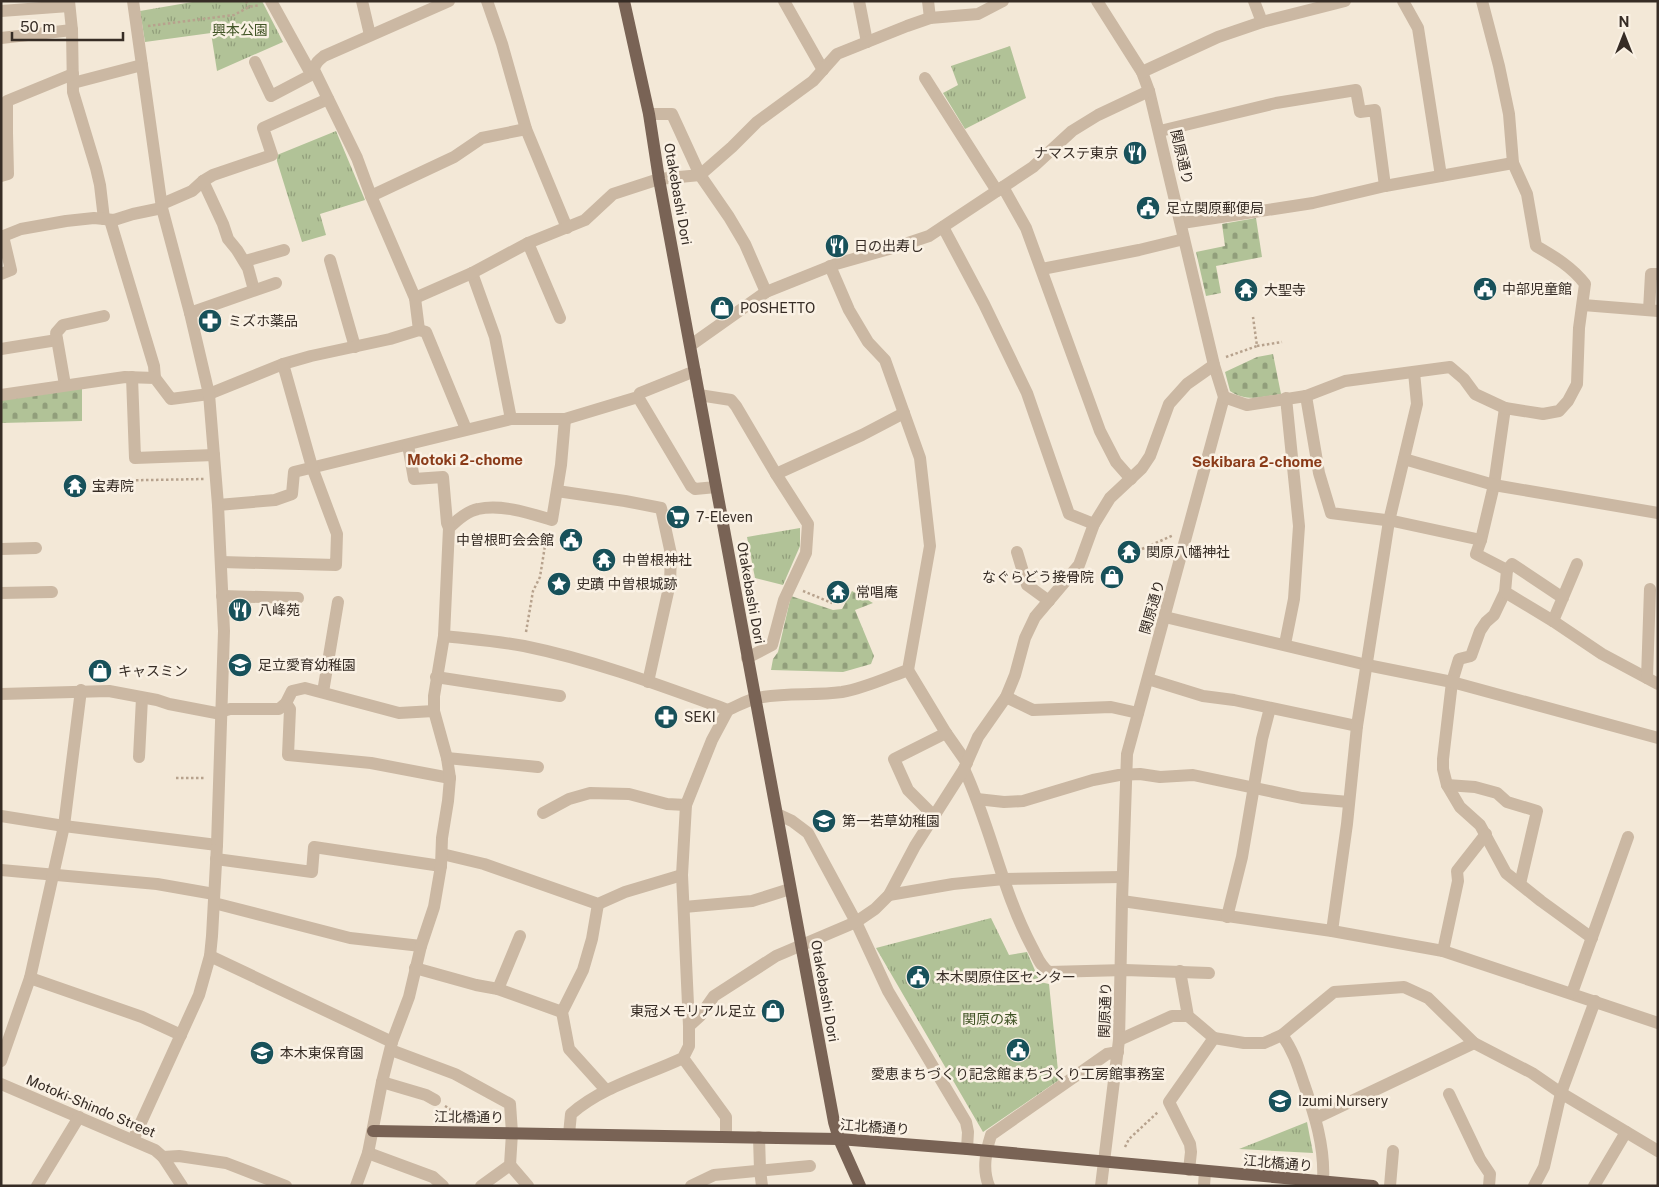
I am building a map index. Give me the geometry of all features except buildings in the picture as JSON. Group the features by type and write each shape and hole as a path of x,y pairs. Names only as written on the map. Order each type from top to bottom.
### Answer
{"main road":[{"name":"Otakebashi Dori","path":"624,1 649,114 659,179 834,1122 860,1186"},
{"name":"江北橋通り","path":"373,1131 840,1139 1373,1186"}],"street":[{"path":"133,1140 198,995 210,956 216,858 224,631 218,505 208,394 190,313 162,206 134,1"},
{"path":"362,1 370,35"},
{"path":"255,62 271,96 311,75 316,62 324,56 449,1"},
{"path":"487,1 502,44 526,129 567,228"},
{"path":"784,1 823,70"},
{"path":"859,1 867,42"},
{"path":"928,1 930,18"},
{"path":"415,298 472,273 528,243 585,220 613,194 659,179 700,175 732,148 757,122 813,81 837,54 930,18 978,14 1004,1"},
{"name":"関原通り","path":"1097,1 1142,72 1149,91 1217,362 1224,397 1127,754 1122,877 1119,1046 1101,1186"},
{"path":"1254,1 1262,22"},
{"path":"1142,72 1218,37 1262,22 1344,1"},
{"path":"1403,1 1418,28 1441,176"},
{"path":"1224,397 1247,405 1306,396 1344,381 1450,368 1464,379 1475,394 1505,408 1543,414 1559,411 1568,401 1577,384 1579,328 1585,284 1562,261 1536,246 1527,194 1513,163 1509,114 1482,1"},
{"path":"271,2 309,70 314,70"},
{"path":"1,11 69,4 72,30 73,92 96,168 107,220 154,366 154,378 171,399 208,394 283,364 390,339 419,330 426,332 466,429"},
{"path":"1,38 72,30"},
{"path":"1,176 8,174 4,133 7,101 73,78 142,66"},
{"path":"314,70 357,158 371,196 415,298 419,330"},
{"path":"925,78 1026,228 1100,431 1116,462 1131,479"},
{"path":"1160,130 1276,103 1356,90 1360,112 1375,110 1385,186"},
{"path":"691,345 766,292 830,266 929,236 1033,167 1072,131 1098,115 1149,91"},
{"path":"1,274 11,270 2,237 21,229 66,221 94,218 114,220 162,206 192,192 203,181 213,175 272,155 263,128 328,99"},
{"path":"649,114 672,114 700,175 745,244 766,292"},
{"path":"371,196 454,157 482,138 526,129"},
{"path":"1182,223 1313,204 1385,186 1513,163"},
{"path":"203,181 228,239 245,261 254,290"},
{"path":"943,227 984,304 1027,393 1069,514 1094,524"},
{"path":"1042,268 1139,250 1180,240"},
{"path":"528,243 560,318"},
{"path":"245,261 284,250"},
{"path":"330,260 355,347"},
{"path":"830,266 849,310 868,342 885,360 920,458 930,546 908,670 965,766 1024,932 1043,968 1049,972 1121,970 1209,973"},
{"path":"472,273 495,337 511,419"},
{"path":"1583,305 1654,310 1651,274 1658,274"},
{"path":"190,313 276,283"},
{"path":"65,385 56,333 63,325 104,316"},
{"path":"1,349 57,340"},
{"path":"689,1026 700,1016 714,996 776,956 856,922 875,909 889,895 900,872 965,766 978,736 1006,697 1015,675 1025,638 1035,617 1079,565 1094,524 1110,498 1142,468 1150,456 1169,404 1187,384 1217,362"},
{"path":"221,562 336,565 337,534 312,467 283,364"},
{"path":"218,505 275,500 292,494 294,472 511,419 565,419 638,397 640,393 695,371"},
{"path":"1332,932 1357,726 1389,521 1417,404 1414,372"},
{"path":"1,395 132,377 154,378"},
{"path":"132,377 135,458 214,455"},
{"path":"699,395 731,400 808,524 806,553 784,600 772,645 747,658"},
{"path":"1306,396 1319,473 1331,513 1389,521 1481,540"},
{"path":"638,397 691,486 695,489 716,486"},
{"path":"1285,644 1294,598 1299,526 1286,398"},
{"path":"1505,408 1494,485 1476,554 1507,570"},
{"path":"776,474 862,436 904,413"},
{"path":"450,528 458,520 477,509 494,508 520,511 552,520 561,465 565,419"},
{"path":"356,1186 368,1153 391,1046 409,996 421,946 434,907 442,860 442,838 450,778 448,758 434,711 436,677 444,636 450,528 443,477 414,480 408,445"},
{"path":"1404,459 1494,485 1658,513"},
{"path":"556,492 625,500 661,508 671,554 670,583 648,682"},
{"path":"1,549 36,548"},
{"path":"1017,552 1027,585 1049,601"},
{"path":"1563,598 1512,564 1507,570 1505,592 1494,615 1480,631 1471,656 1459,659 1452,682 1443,769 1447,785 1460,807 1480,825 1506,872 1592,938"},
{"path":"1553,621 1577,564"},
{"path":"1505,592 1602,654 1652,681 1650,589"},
{"path":"1,593 52,592"},
{"path":"222,596 298,598"},
{"path":"323,692 338,602"},
{"path":"1165,617 1367,665 1452,682 1658,738"},
{"path":"444,636 524,646 578,660 728,710"},
{"path":"569,1134 571,1114 582,1104 606,1090 683,1058 689,1046 682,875 686,805 712,740 728,710 755,699 774,696 844,692 908,670"},
{"path":"436,677 560,696"},
{"path":"1148,679 1203,696 1234,700 1357,726"},
{"path":"1,694 81,690 108,691 216,713 230,710 279,708 286,703 292,691 305,688 399,713 434,711"},
{"path":"1,1061 30,978 64,826 81,690"},
{"path":"1006,697 1033,710 1111,707 1138,713"},
{"path":"139,757 142,698"},
{"path":"286,703 290,709 288,755 371,763 450,778"},
{"path":"1228,918 1242,857 1262,739 1270,708"},
{"path":"934,816 908,790 894,759 946,733"},
{"path":"448,758 538,767"},
{"path":"977,799 1004,802 1023,801 1093,780 1125,774 1160,777 1193,775 1302,798 1349,802"},
{"path":"1447,785 1475,787 1497,793 1507,802 1537,811 1520,884"},
{"path":"543,813 569,799 590,793 629,794 667,804 686,805"},
{"path":"777,814 792,821 808,833 856,922 888,991 966,1122 968,1132 967,1149"},
{"path":"1,816 216,845"},
{"path":"1443,951 1458,881 1457,871 1486,834"},
{"path":"1572,993 1628,837"},
{"path":"216,858 312,872 314,847 484,864 598,904 625,892 682,875"},
{"path":"1,870 157,884 350,938 421,946"},
{"path":"889,895 953,884 1004,879 1122,877"},
{"path":"684,907 752,900 790,889"},
{"path":"1122,902 1332,932 1443,951 1658,1023"},
{"path":"598,904 592,939 583,970 562,1012 568,1049 606,1090"},
{"path":"498,989 520,936"},
{"path":"210,956 391,1046 455,1074 510,1104 512,1133 510,1165 528,1186"},
{"path":"415,968 476,986 498,989 562,1012"},
{"path":"1180,971 1188,1016 1214,1038 1244,1043 1264,1043 1282,1035 1334,992 1404,987 1428,998 1474,1043 1532,1073 1561,1093 1658,1151"},
{"path":"30,978 142,1017 180,1035"},
{"path":"1534,1186 1544,1167 1561,1093 1595,1001"},
{"path":"989,1186 986,1170 986,1151 991,1135 1119,1046 1172,1016 1188,1016"},
{"path":"1282,1035 1292,1048 1316,1118 1324,1164 1323,1181"},
{"path":"1189,1170 1190,1144 1169,1102 1214,1038"},
{"path":"1316,1118 1474,1043"},
{"path":"683,1058 726,1117 726,1136"},
{"path":"382,1082 426,1095 435,1100"},
{"name":"Motoki-Shindo Street","path":"1,1084 155,1150 163,1157 182,1186"},
{"path":"1449,1094 1480,1159 1490,1174 1489,1186"},
{"path":"37,1186 79,1117"},
{"path":"1594,1186 1626,1132"},
{"path":"759,1137 762,1186"},
{"path":"1390,1186 1393,1151"},
{"path":"368,1153 434,1178 443,1186"},
{"path":"163,1157 179,1156 226,1163 286,1186"},
{"path":"481,1186 510,1165"},
{"path":"691,1186 714,1175 810,1166"},
{"path":"1204,1186 1205,1171"}],"path":[{"path":"246,1 249,7"},
{"path":"137,27 234,15 249,7 271,2"},
{"path":"1253,317 1257,346"},
{"path":"1217,362 1257,346 1282,342"},
{"path":"96,481 216,479"},
{"path":"524,646 533,591 540,577 549,519"},
{"path":"1142,549 1176,534"},
{"path":"790,586 832,603"},
{"path":"176,778 219,778"},
{"path":"435,1100 450,1109 450,1132"},
{"path":"1125,1146 1129,1139 1169,1102"}],"green space":[{"name":"興本公園","path":"198,1 262,1 283,42 217,71 211,33 145,42 140,11"},
{"path":"1010,46 1026,98 965,129 943,93 958,85 951,66"},
{"path":"336,131 365,200 320,214 326,235 302,242 277,161 277,155"},
{"path":"1256,218 1262,257 1216,266 1221,293 1206,296 1196,252 1225,246 1222,224"},
{"path":"1273,354 1281,394 1248,398 1230,391 1225,372 1257,357"},
{"path":"82,387 82,421 1,423 1,400"},
{"path":"800,528 800,546 783,585 755,578 747,537"},
{"path":"852,591 873,603 855,610 874,656 871,664 843,672 771,670 773,659 778,652 791,596 833,610 842,609"},
{"name":"関原の森","path":"991,918 1009,955 1027,952 1040,982 1049,984 1059,1080 983,1132 876,948"},
{"path":"1307,1122 1313,1153 1239,1149"}],"place":[{"name":"ナマステ東京","path":"1135,153"},
{"name":"足立関原郵便局","path":"1148,208"},
{"name":"日の出寿し","path":"837,246"},
{"name":"中部児童館","path":"1485,289"},
{"name":"大聖寺","path":"1246,290"},
{"name":"POSHETTO","path":"722,308"},
{"name":"ミズホ薬品","path":"210,321"},
{"name":"宝寿院","path":"75,486"},
{"name":"7-Eleven","path":"678,517"},
{"name":"中曽根町会会館","path":"571,540"},
{"name":"関原八幡神社","path":"1129,552"},
{"name":"中曽根神社","path":"604,560"},
{"name":"なぐらどう接骨院","path":"1112,577"},
{"name":"史蹟 中曽根城跡","path":"559,584"},
{"name":"常唱庵","path":"838,592"},
{"name":"八峰苑","path":"240,610"},
{"name":"足立愛育幼稚園","path":"240,665"},
{"name":"キャスミン","path":"100,671"},
{"name":"SEKI","path":"666,717"},
{"name":"第一若草幼稚園","path":"824,821"},
{"name":"本木関原住区センター","path":"918,977"},
{"name":"東冠メモリアル足立","path":"773,1011"},
{"name":"愛恵まちづくり記念館まちづくり工房館事務室","path":"1018,1050"},
{"name":"本木東保育園","path":"262,1053"},
{"name":"Izumi Nursery","path":"1280,1101"}],"district":[{"name":"Motoki 2-chome","path":"465,460"},
{"name":"Sekibara 2-chome","path":"1257,462"}]}
